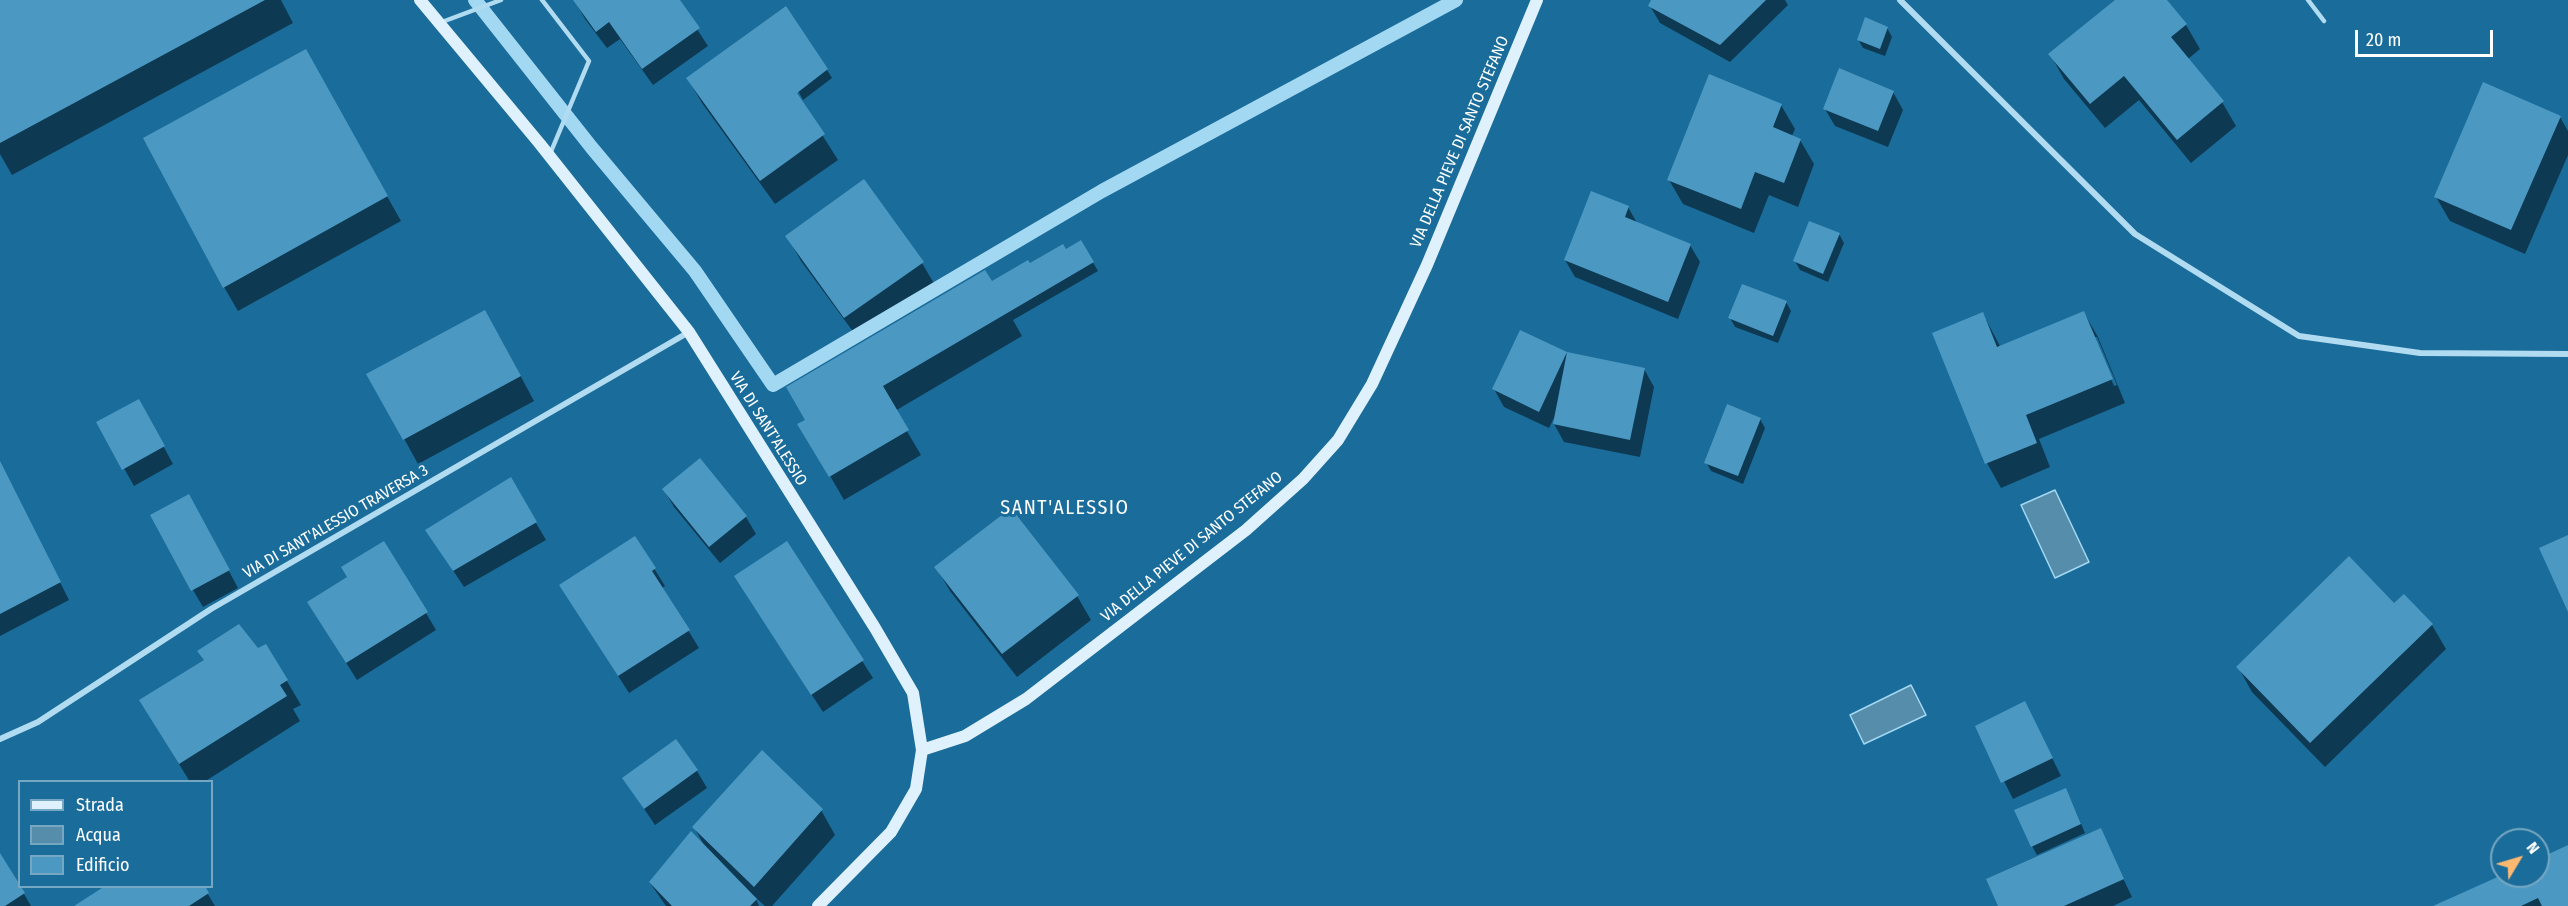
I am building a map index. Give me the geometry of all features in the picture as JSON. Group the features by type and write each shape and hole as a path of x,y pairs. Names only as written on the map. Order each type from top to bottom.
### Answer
{"street":[{"name":"VIA DI SANT'ALESSIO","path":"420,0 549,156 689,332 875,628 913,693 922,750 916,789 891,832 818,906"},
{"name":"VIA DELLA PIEVE DI SANTO STEFANO","path":"922,750 965,736 1026,699 1246,530 1303,479 1338,441 1372,384 1426,266 1537,0"},
{"path":"1900,0 2135,234 2299,336 2420,353 2568,354"},
{"name":"VIA DI SANT'ALESSIO TRAVERSA 3","path":"0,740 38,722 212,609 689,332"}],"lane":[{"path":"440,23 501,0"},
{"path":"542,0 589,61 549,156"},
{"path":"2308,0 2324,21"}],"water":[{"path":"2055,490 2089,562 2055,578 2021,505"},
{"path":"1911,685 1926,715 1864,744 1850,715"}],"building":[{"path":"0,0 265,0 0,143"},
{"path":"573,0 680,0 700,28 642,69 609,22 596,32"},
{"path":"1651,0 1766,0 1720,45 1648,6"},
{"path":"2115,0 2167,0 2187,24 2171,37 2224,101 2177,140 2124,76 2090,104 2048,54"},
{"path":"786,6 828,69 797,93 825,134 760,181 686,78"},
{"path":"1865,17 1888,27 1880,49 1857,40"},
{"path":"306,49 388,196 223,288 143,138"},
{"path":"1839,68 1894,91 1878,131 1823,109"},
{"path":"1709,74 1782,104 1773,127 1801,139 1784,183 1755,172 1741,209 1667,180"},
{"path":"2483,82 2561,116 2511,230 2434,197"},
{"path":"864,179 924,262 844,318 785,236"},
{"path":"1591,191 1629,206 1625,217 1691,244 1668,302 1564,260"},
{"path":"1809,221 1840,233 1823,274 1793,261"},
{"path":"1081,240 1094,262 883,386 909,430 829,477 797,424 805,420 786,387 985,270 992,281 1028,260 1030,263 1063,244 1066,249"},
{"path":"1742,284 1787,301 1773,336 1728,318"},
{"path":"485,310 521,376 403,440 366,374"},
{"path":"2084,311 2113,379 2026,415 2037,443 1985,464 1932,333 1983,312 1997,347"},
{"path":"1520,330 1567,352 1539,412 1492,389"},
{"path":"1567,352 1645,368 1630,440 1553,424"},
{"path":"139,399 165,446 122,470 96,422"},
{"path":"1727,404 1761,418 1738,476 1704,463"},
{"path":"700,458 747,516 709,547 662,489"},
{"path":"0,461 61,582 0,614"},
{"path":"511,477 537,522 453,571 425,530"},
{"path":"189,494 230,570 191,591 150,515"},
{"path":"1011,508 1079,595 1002,654 934,567"},
{"path":"2568,535 2568,612 2539,548"},
{"path":"635,536 656,568 652,571 690,630 618,676 559,585"},
{"path":"384,541 428,612 346,663 307,602 347,577 341,567"},
{"path":"787,541 864,660 811,695 734,576"},
{"path":"2349,556 2394,603 2404,594 2433,624 2310,743 2236,667"},
{"path":"239,624 258,648 266,644 288,680 280,685 287,696 179,764 139,700 204,660 197,651"},
{"path":"2025,701 2053,758 2001,783 1975,726"},
{"path":"676,739 698,770 644,809 622,778"},
{"path":"762,750 823,809 754,887 692,827"},
{"path":"2066,788 2081,824 2031,847 2014,810"},
{"path":"2101,828 2124,879 2064,906 1998,906 1986,879"},
{"path":"691,831 757,899 750,906 672,906 649,882"},
{"path":"2568,845 2568,906 2542,906 2538,898 2521,906 2433,906 2490,880 2490,888 2550,888 2550,853"},
{"path":"0,853 18,882 18,888 22,888 25,893 5,906 0,906"},
{"path":"102,888 206,888 209,893 189,906 74,906"}],"waterway":[{"path":"475,0 592,148 695,271 773,385 1102,191 1456,0"}],"district":[{"name":"SANT'ALESSIO","path":"1065,508"}]}
